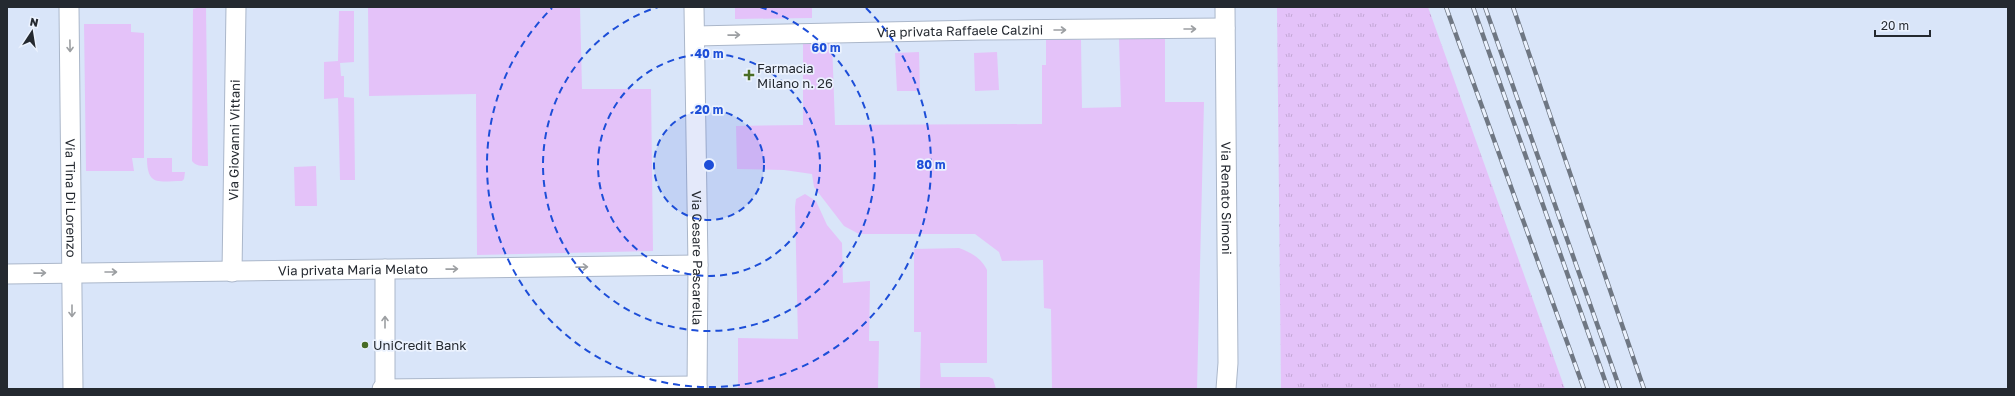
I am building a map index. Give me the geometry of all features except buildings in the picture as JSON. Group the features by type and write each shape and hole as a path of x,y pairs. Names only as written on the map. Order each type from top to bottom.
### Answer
{"street":[{"name":"Via Tina Di Lorenzo","path":"69,7 72,389"},
{"name":"Via Giovanni Vittani","path":"232,272 236,7"},
{"name":"Via Cesare Pascarella","path":"694,7 698,265 697,388"},
{"name":"Via Renato Simoni","path":"1224,7 1228,364 1226,389"},
{"name":"Via privata Raffaele Calzini","path":"695,36 981,30 1225,28"},
{"name":"Via privata Maria Melato","path":"7,274 698,265"},
{"path":"385,269 385,389"},
{"path":"382,389 697,388"}],"green space":[{"path":"206,7 208,166 195,164 192,161 193,9"},
{"path":"368,7 580,7 582,89 651,89 653,251 477,255 476,94 369,96"},
{"path":"735,7 812,7 812,18 735,19"},
{"path":"1277,7 1428,7 1565,389 1281,389"},
{"path":"339,11 354,11 354,62 340,63 341,76 344,76 344,97 354,98 355,180 340,180 338,98 324,99 324,62 338,61"},
{"path":"84,24 131,24 131,32 144,33 144,158 132,158 134,171 86,171"},
{"path":"1046,37 1081,40 1082,108 1121,107 1119,39 1165,37 1165,102 1204,102 1197,389 1052,389 1051,309 1044,308 1043,260 1002,261 999,252 975,234 859,234 844,226 814,187 812,174 784,170 737,169 736,126 803,125 803,42 832,41 835,125 1042,124 1042,65 1046,65"},
{"path":"919,52 920,91 897,91 895,53"},
{"path":"997,52 999,90 975,91 974,53"},
{"path":"147,158 172,158 172,172 185,172 184,179 182,181 161,181 152,178 149,174"},
{"path":"316,166 317,206 295,206 294,167"},
{"path":"805,194 816,201 827,225 842,243 843,283 870,281 869,341 879,341 878,389 738,389 738,338 798,339 795,207 796,199"},
{"path":"959,248 976,256 987,270 987,363 940,363 941,377 989,377 993,379 996,389 920,389 921,332 914,332 914,249"}],"railway":[{"path":"1446,7 1584,389"},
{"path":"1473,7 1608,389"},
{"path":"1485,7 1620,389"},
{"path":"1513,7 1644,389"}],"place":[{"name":"Farmacia Milano n. 26","path":"749,75"},
{"name":"UniCredit Bank","path":"365,345"}]}
